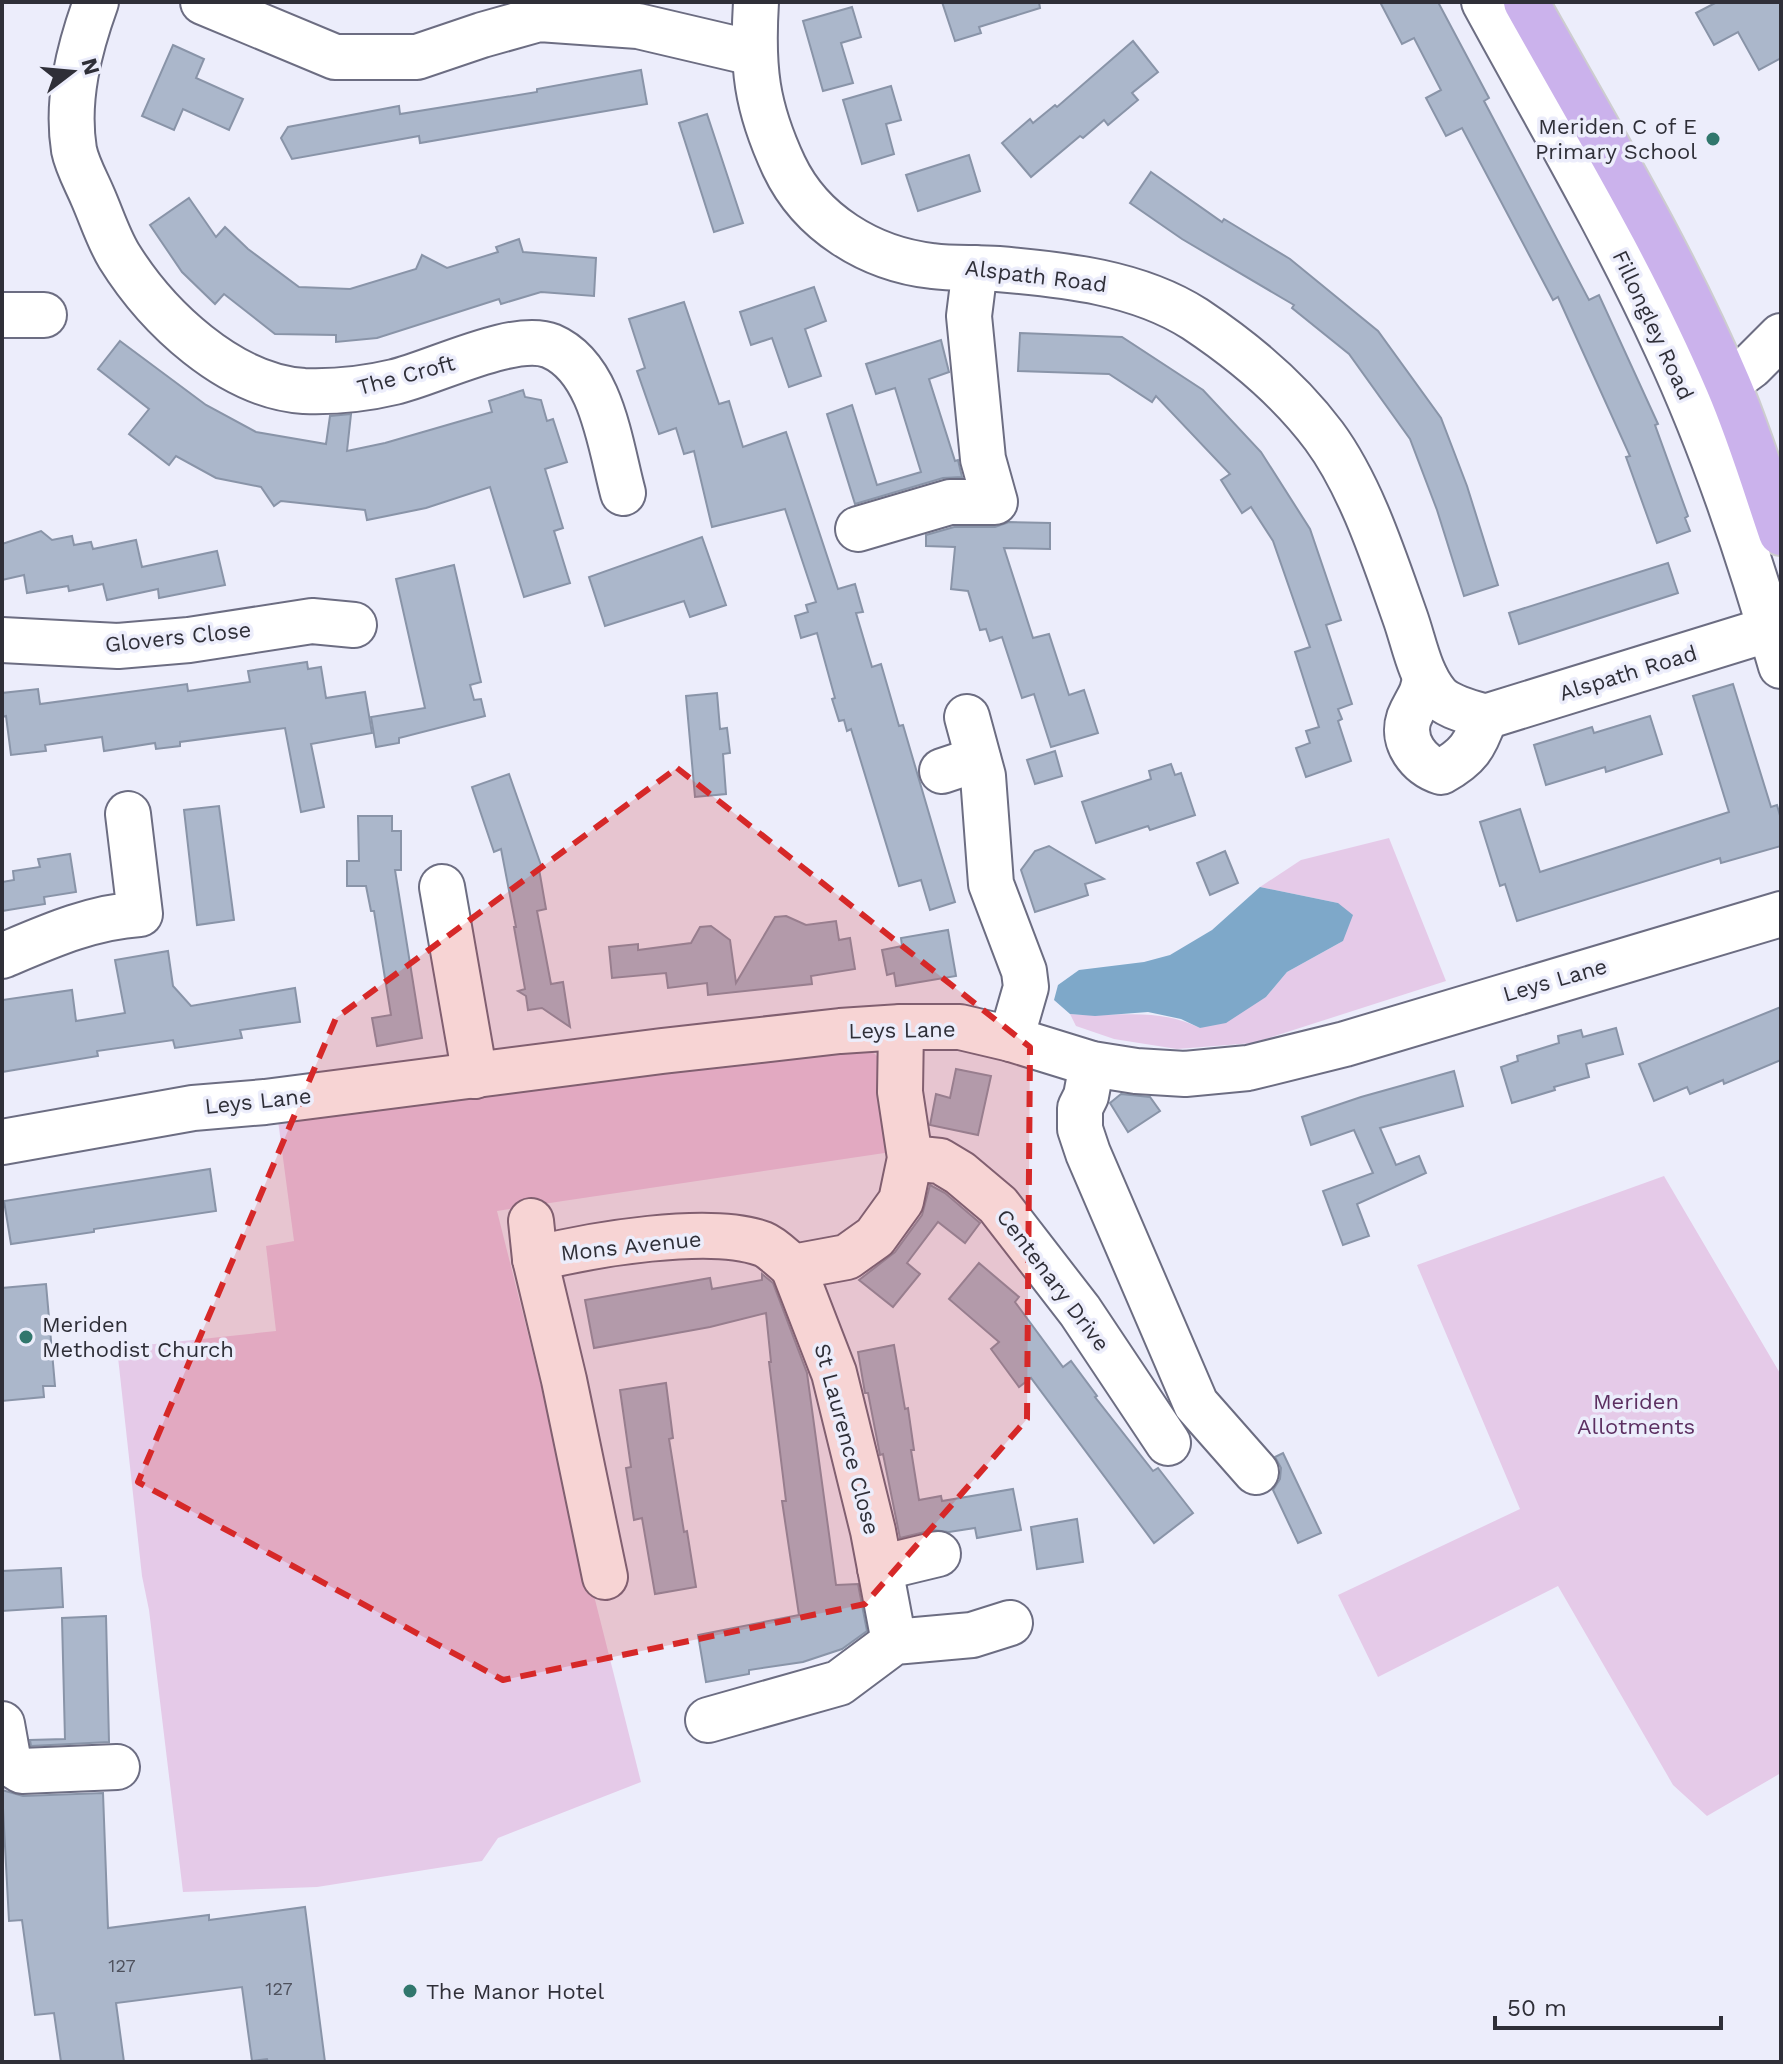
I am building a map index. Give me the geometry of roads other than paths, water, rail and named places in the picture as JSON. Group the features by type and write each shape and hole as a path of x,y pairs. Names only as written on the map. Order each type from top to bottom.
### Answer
{"main road":[{"name":"Fillongley Road","path":"1526,2 1621,172 1728,383 1781,533"}],"street":[{"name":"The Croft","path":"96,2 82,41 71,105 74,152 119,255 163,312 212,356 254,379 302,391 349,390 395,382 518,342 549,345 570,358 593,386 623,493"},
{"path":"203,2 335,57 417,57 539,19 638,26 753,53"},
{"name":"Alspath Road","path":"756,2 753,53 765,116 794,186 819,216 861,245 888,257 931,266 1054,275 1119,286 1177,308 1231,344 1279,385 1324,436 1353,484 1394,586 1425,677 1438,697 1485,717 1776,648"},
{"name":"Fillongley Road","path":"1484,2 1628,268 1667,347 1724,484 1776,648"},
{"path":"858,529 950,502 995,502 983,459 969,316 975,268"},
{"path":"1728,383 1751,366 1781,336"},
{"name":"Glovers Close","path":"2,640 118,646 189,640 312,621 364,626"},
{"path":"1425,677 1423,694 1408,721 1408,737 1415,756 1427,768 1441,772 1459,762 1475,744 1485,717"},
{"path":"967,717 960,765 983,776 991,884 1024,971 1026,987 1011,1039"},
{"path":"2,956 86,923 140,914 128,814"},
{"path":"442,887 475,1076"},
{"name":"Leys Lane","path":"2,1142 193,1108 265,1102 677,1049 901,1027 960,1027 1092,1064 1136,1071 1185,1074 1248,1068 1345,1044 1781,914"},
{"path":"793,1267 847,1257 875,1237 901,1201 910,1158 900,1092 901,1027"},
{"path":"1092,1064 1086,1096 1080,1108 1080,1129 1088,1153 1196,1404 1256,1472"},
{"name":"Centenary Drive","path":"910,1158 940,1161 960,1173 998,1205 1113,1359 1168,1443"},
{"name":"Mons Avenue","path":"605,1577 533,1240 575,1249 652,1239 722,1237 764,1244 793,1267"},
{"name":"St Laurence Close","path":"793,1267 834,1373 880,1568 894,1642"},
{"name":"Centenary Drive","path":"1113,1359 1154,1333"},
{"path":"880,1568 938,1554"},
{"path":"708,1720 839,1683 894,1642 972,1635 1010,1623"},
{"path":"2,1724 9,1763 22,1771 117,1767"}],"water":[{"path":"1260,887 1338,903 1353,915 1343,941 1287,972 1266,997 1226,1023 1200,1028 1181,1019 1148,1012 1095,1016 1070,1014 1054,1000 1058,985 1079,970 1144,962 1170,955 1212,930"}],"place":[{"name":"Meriden C of E Primary School","path":"1713,139"},
{"name":"Meriden Methodist Church","path":"26,1337"},
{"name":"The Manor Hotel","path":"410,1991"}],"park label":[{"name":"Meriden Allotments","path":"1636,1414"}]}
